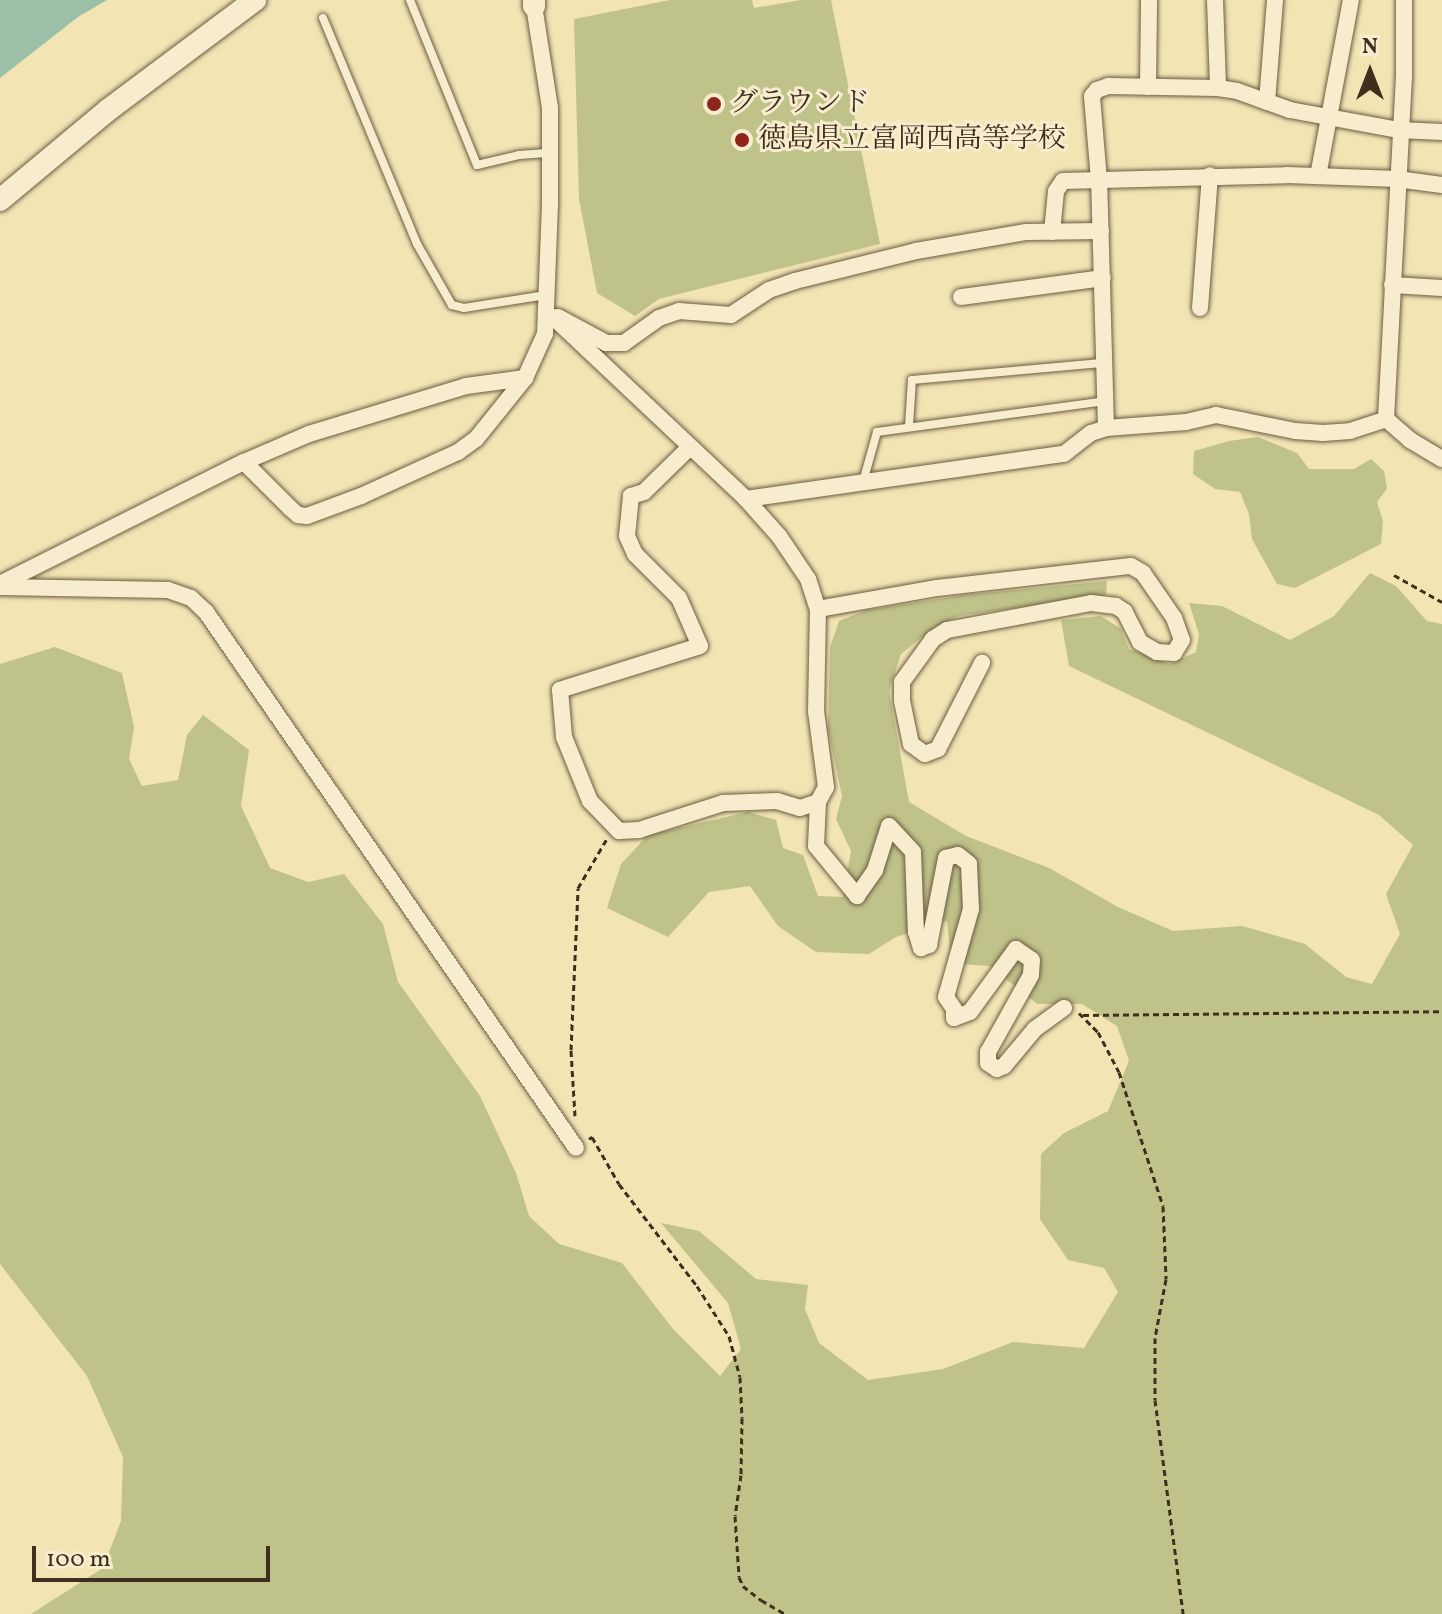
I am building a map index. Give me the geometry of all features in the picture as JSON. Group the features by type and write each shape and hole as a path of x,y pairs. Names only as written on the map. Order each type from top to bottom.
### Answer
{"street":[{"path":"0,200 108,110 255,0"},
{"path":"1148,87 1149,0"},
{"path":"1215,0 1218,88"},
{"path":"1267,102 1275,0"},
{"path":"1318,176 1351,0"},
{"path":"1386,419 1404,0"},
{"path":"244,462 298,515 307,516 361,496 458,452 476,439 525,378 545,334 549,315 546,295 550,108 534,3"},
{"path":"1106,428 1099,180 1092,96 1097,90 1108,86 1218,88 1290,110 1399,130 1442,132"},
{"path":"1200,308 1210,175"},
{"path":"1052,232 1056,191 1063,181 1210,175 1318,176 1397,179 1442,185"},
{"path":"549,315 561,316 606,343 624,343 659,318 679,311 731,315 769,290 795,281 938,247 1026,232 1101,231"},
{"path":"961,297 1103,278"},
{"path":"1392,285 1442,288"},
{"path":"549,315 746,499 779,536 808,579 818,609 816,711 826,787 818,802 816,846 857,896 875,870 889,826 913,852 916,932 921,948 929,945 946,858 958,855 969,864 971,909 946,997 954,1009 954,1018 970,1012 1016,949 1032,960 1031,975 988,1052 988,1063 997,1069 1004,1066 1035,1029 1059,1012"},
{"path":"0,586 244,462 309,434 466,386 525,378"},
{"path":"746,499 1064,454 1091,433 1106,428 1186,422 1216,415 1295,431 1323,433 1350,431 1386,419"},
{"path":"1386,419 1410,440 1442,459"},
{"path":"690,447 644,492 631,496 627,536 635,554 679,598 700,646 560,690 564,737 590,801 619,831 639,830 723,803 777,801 800,808 818,802"},
{"path":"818,609 937,588 1131,566 1143,573 1174,618 1182,640 1174,653 1157,652 1140,642 1125,612 1116,606 1091,603 947,630 933,639 902,682 902,701 911,744 925,754 938,749 982,663"},
{"path":"0,586 168,590 191,598 206,612 576,1148"}],"lane":[{"path":"410,0 477,165 519,155 550,153"},
{"path":"323,18 417,244 452,305 464,308 546,295"},
{"path":"909,426 912,380 1105,363"},
{"path":"862,485 877,432 1106,401"}],"path":[{"path":"1394,575 1442,602"},
{"path":"576,1148 571,1050 578,888 604,841 619,831"},
{"path":"1059,1012 1084,1015 1442,1011"},
{"path":"1059,1012 1084,1015 1098,1032 1119,1072 1163,1206 1166,1279 1155,1338 1155,1400 1183,1614"},
{"path":"576,1148 592,1137 619,1184 697,1286 729,1336 740,1377 742,1418 741,1475 735,1516 739,1577 743,1586 785,1614"}],"green space":[{"name":"グラウンド","path":"670,0 752,0 754,8 801,0 831,0 880,244 659,299 635,316 597,293 579,199 574,19"},
{"path":"1258,437 1297,453 1309,469 1354,469 1371,459 1384,471 1387,489 1377,502 1383,521 1381,544 1295,588 1277,584 1252,539 1249,514 1240,492 1215,489 1193,474 1194,451"},
{"path":"1370,573 1396,586 1427,621 1442,624 1442,1614 31,1614 103,1568 121,1521 123,1457 87,1376 0,1264 0,664 55,647 122,673 134,727 129,759 142,786 178,780 187,735 203,715 249,750 241,806 270,868 308,882 344,874 383,924 398,982 480,1096 516,1173 529,1216 559,1244 622,1263 673,1329 720,1376 741,1349 728,1303 661,1223 699,1231 756,1279 808,1285 805,1309 819,1343 868,1380 943,1369 1013,1342 1084,1348 1118,1292 1104,1268 1068,1260 1040,1219 1041,1154 1064,1133 1108,1111 1129,1061 1117,1026 1082,1004 1037,1004 990,966 958,964 950,950 947,921 896,937 869,954 816,952 778,926 750,886 709,892 668,937 607,908 621,864 648,835 748,812 776,820 783,848 803,855 818,896 843,897 851,851 836,819 842,796 828,729 830,647 839,621 867,610 964,595 1107,581 1106,595 959,616 933,628 901,654 889,691 909,802 966,836 1049,868 1118,907 1173,931 1242,926 1305,944 1346,977 1372,984 1400,934 1386,894 1413,845 1379,815 1069,666 1061,620 1101,616 1121,629 1129,649 1170,664 1196,652 1199,634 1189,603 1222,606 1290,640 1334,616"}],"shaded area":[{"path":"0,0 107,0 78,17 0,78"}],"place":[{"name":"グラウンド","path":"714,104"},
{"name":"徳島県立富岡西高等学校","path":"742,140"}]}
